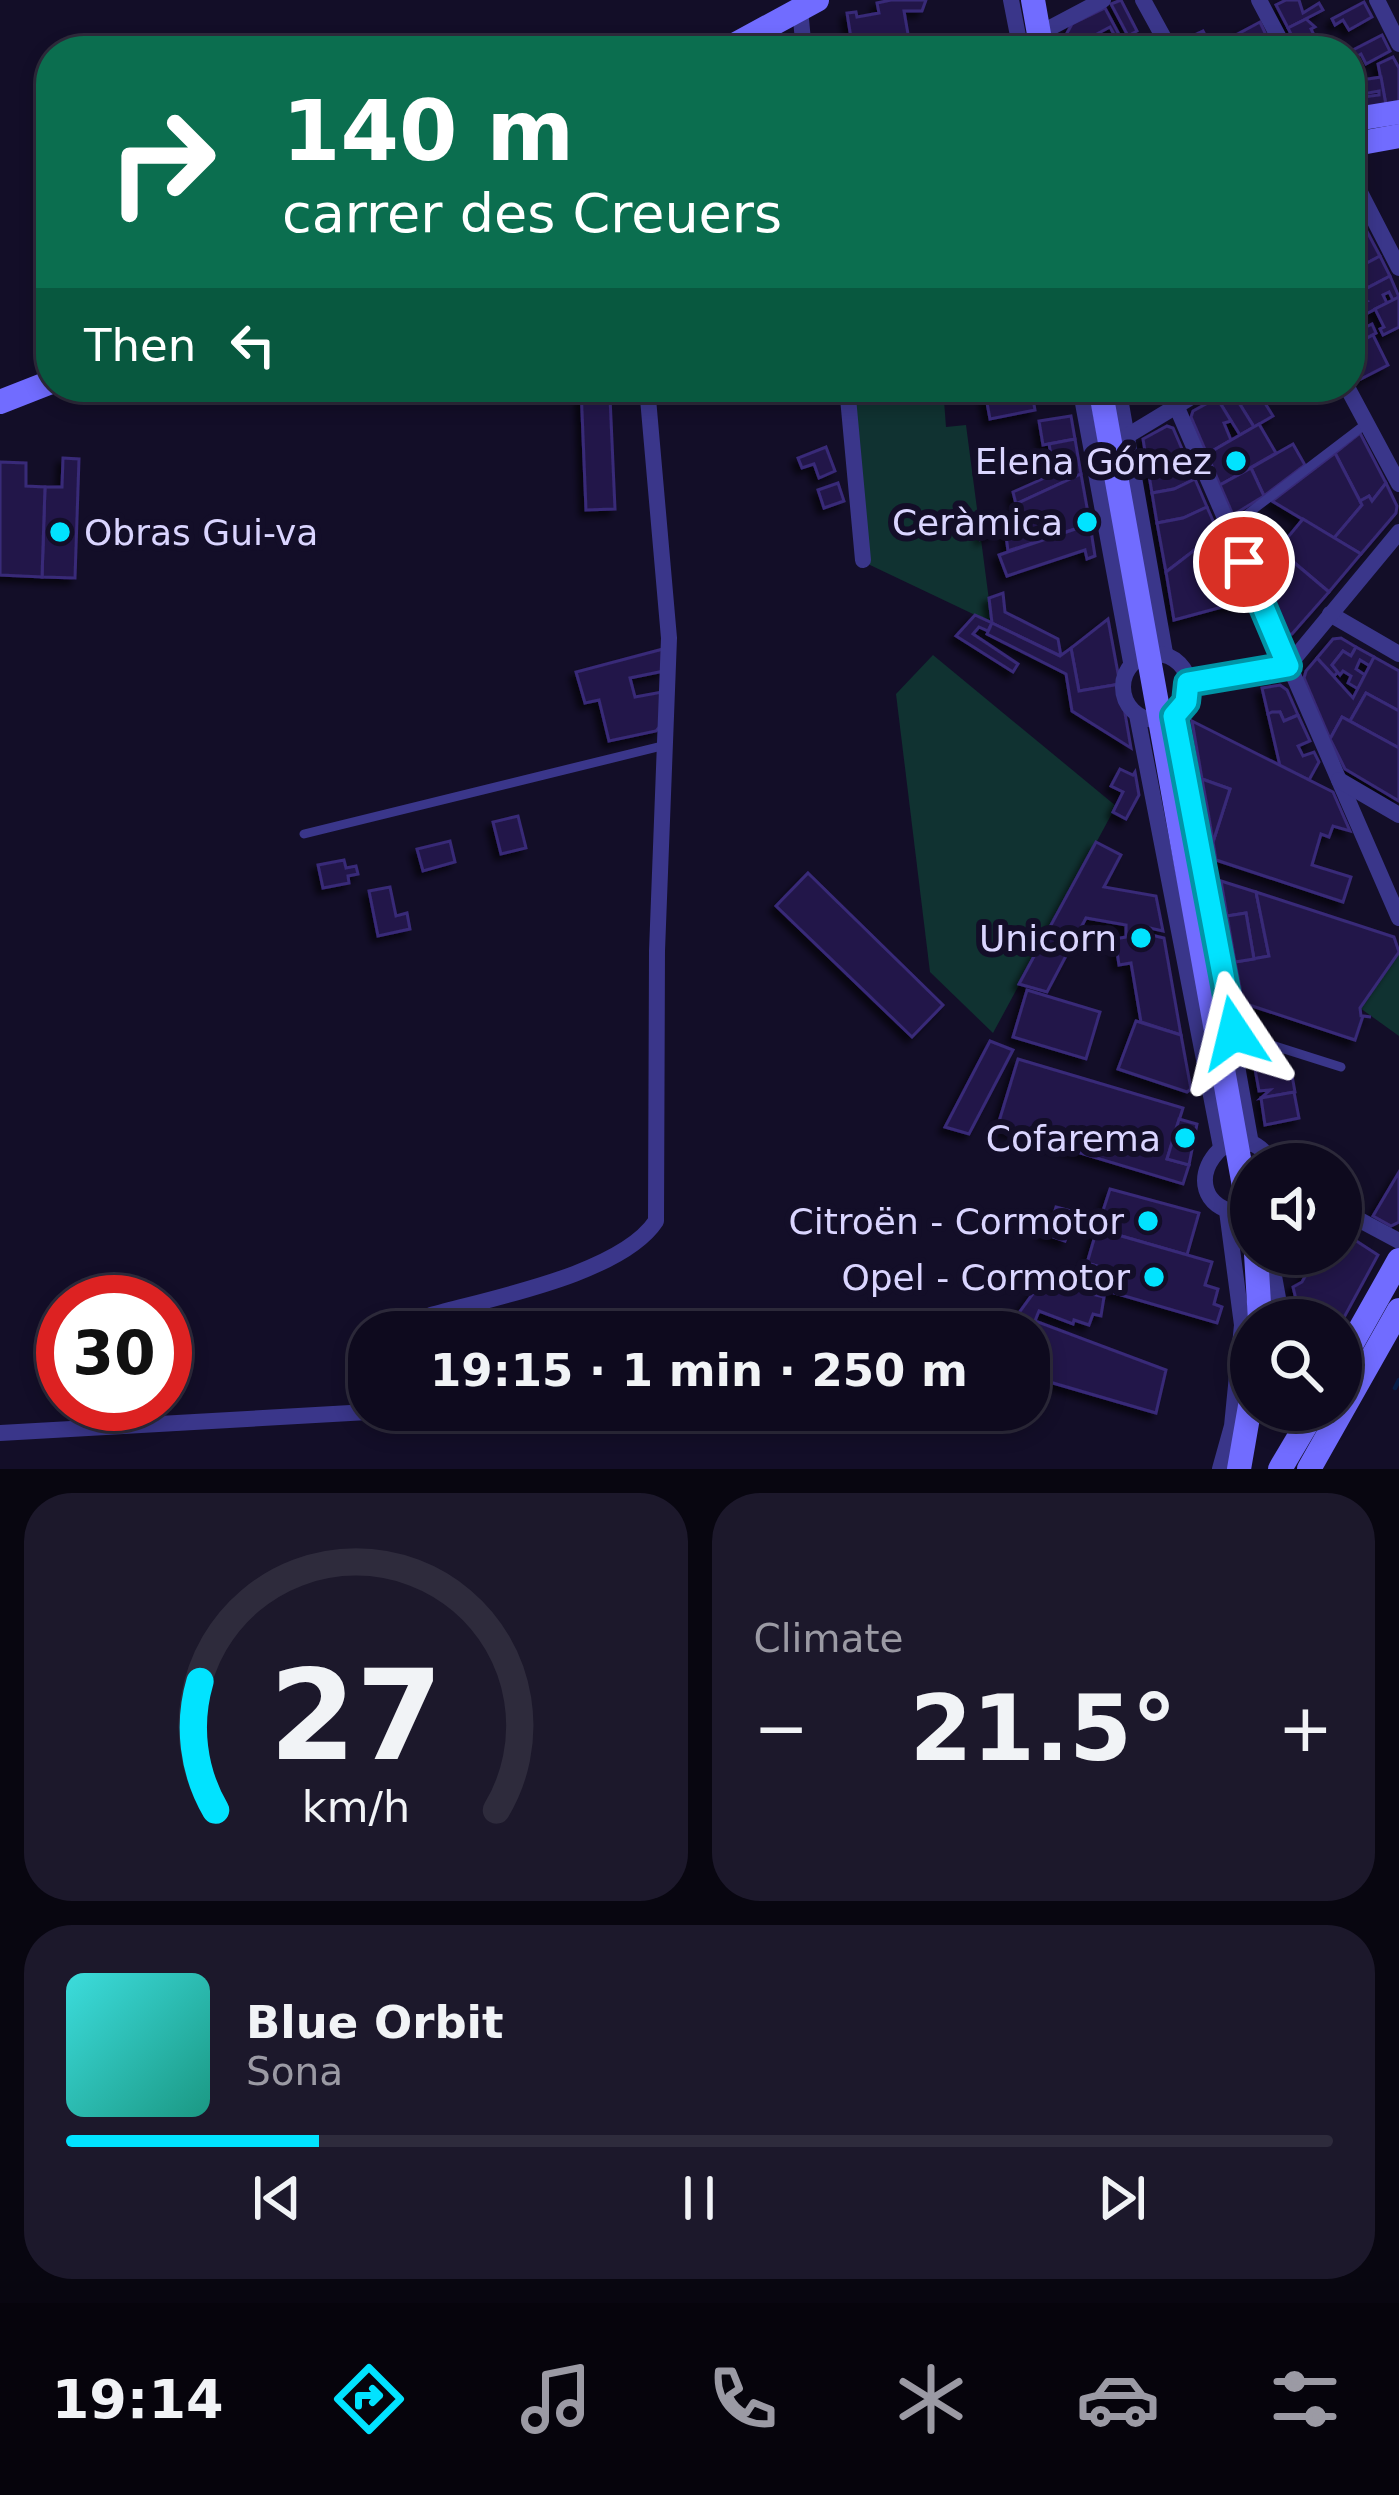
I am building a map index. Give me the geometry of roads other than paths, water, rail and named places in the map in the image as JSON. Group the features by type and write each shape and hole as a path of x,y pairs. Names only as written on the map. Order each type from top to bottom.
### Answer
{"main road":[{"path":"1033,0 1044,36"},
{"path":"750,36 808,4"},
{"path":"1365,118 1399,112"},
{"path":"1365,142 1399,136"},
{"path":"0,402 36,388"},
{"path":"1103,402 1236,1143"},
{"path":"1362,1326 1399,1260"},
{"path":"1309,1469 1399,1310"},
{"path":"1233,1467 1243,1431"},
{"path":"1280,1469 1303,1431"}],"street":[{"path":"1011,0 1018,36"},
{"path":"1043,0 1045,36"},
{"path":"1051,36 1102,0"},
{"path":"1143,0 1163,36"},
{"path":"1259,0 1278,36"},
{"path":"1377,0 1399,44"},
{"path":"805,36 808,4"},
{"path":"1365,202 1399,268"},
{"path":"449,1311 550,1284 644,1239 656,1221 657,951 669,638 648,402"},
{"path":"848,402 863,560"},
{"path":"1085,402 1148,656"},
{"path":"1121,402 1148,656"},
{"path":"1127,436 1165,402"},
{"path":"1175,402 1399,918"},
{"path":"1355,402 1399,484"},
{"path":"1188,683 1288,666 1399,532"},
{"path":"1330,614 1399,654"},
{"path":"1148,656 1183,668 1188,683 1186,702 1157,717 1234,1033 1236,1143"},
{"path":"1338,780 1399,815"},
{"path":"1230,1148 1207,1164 1205,1186 1217,1205 1230,1210"},
{"path":"1362,1221 1399,1241"},
{"path":"1233,1467 1243,1275"},
{"path":"0,1433 348,1413"}],"lane":[{"path":"1228,528 1367,423"},
{"path":"304,834 667,745"},
{"path":"1234,1033 1341,1067"}],"waterway":[{"path":"1395,1388 1399,1380"}],"place":[{"name":"Elena Gómez","path":"1236,461"},
{"name":"Ceràmica","path":"1087,522"},
{"name":"Obras Gui-va","path":"60,532"},
{"name":"Unicorn","path":"1141,938"},
{"name":"Cofarema","path":"1185,1138"},
{"name":"Citroën - Cormotor","path":"1148,1221"},
{"name":"Opel - Cormotor","path":"1154,1277"}]}
